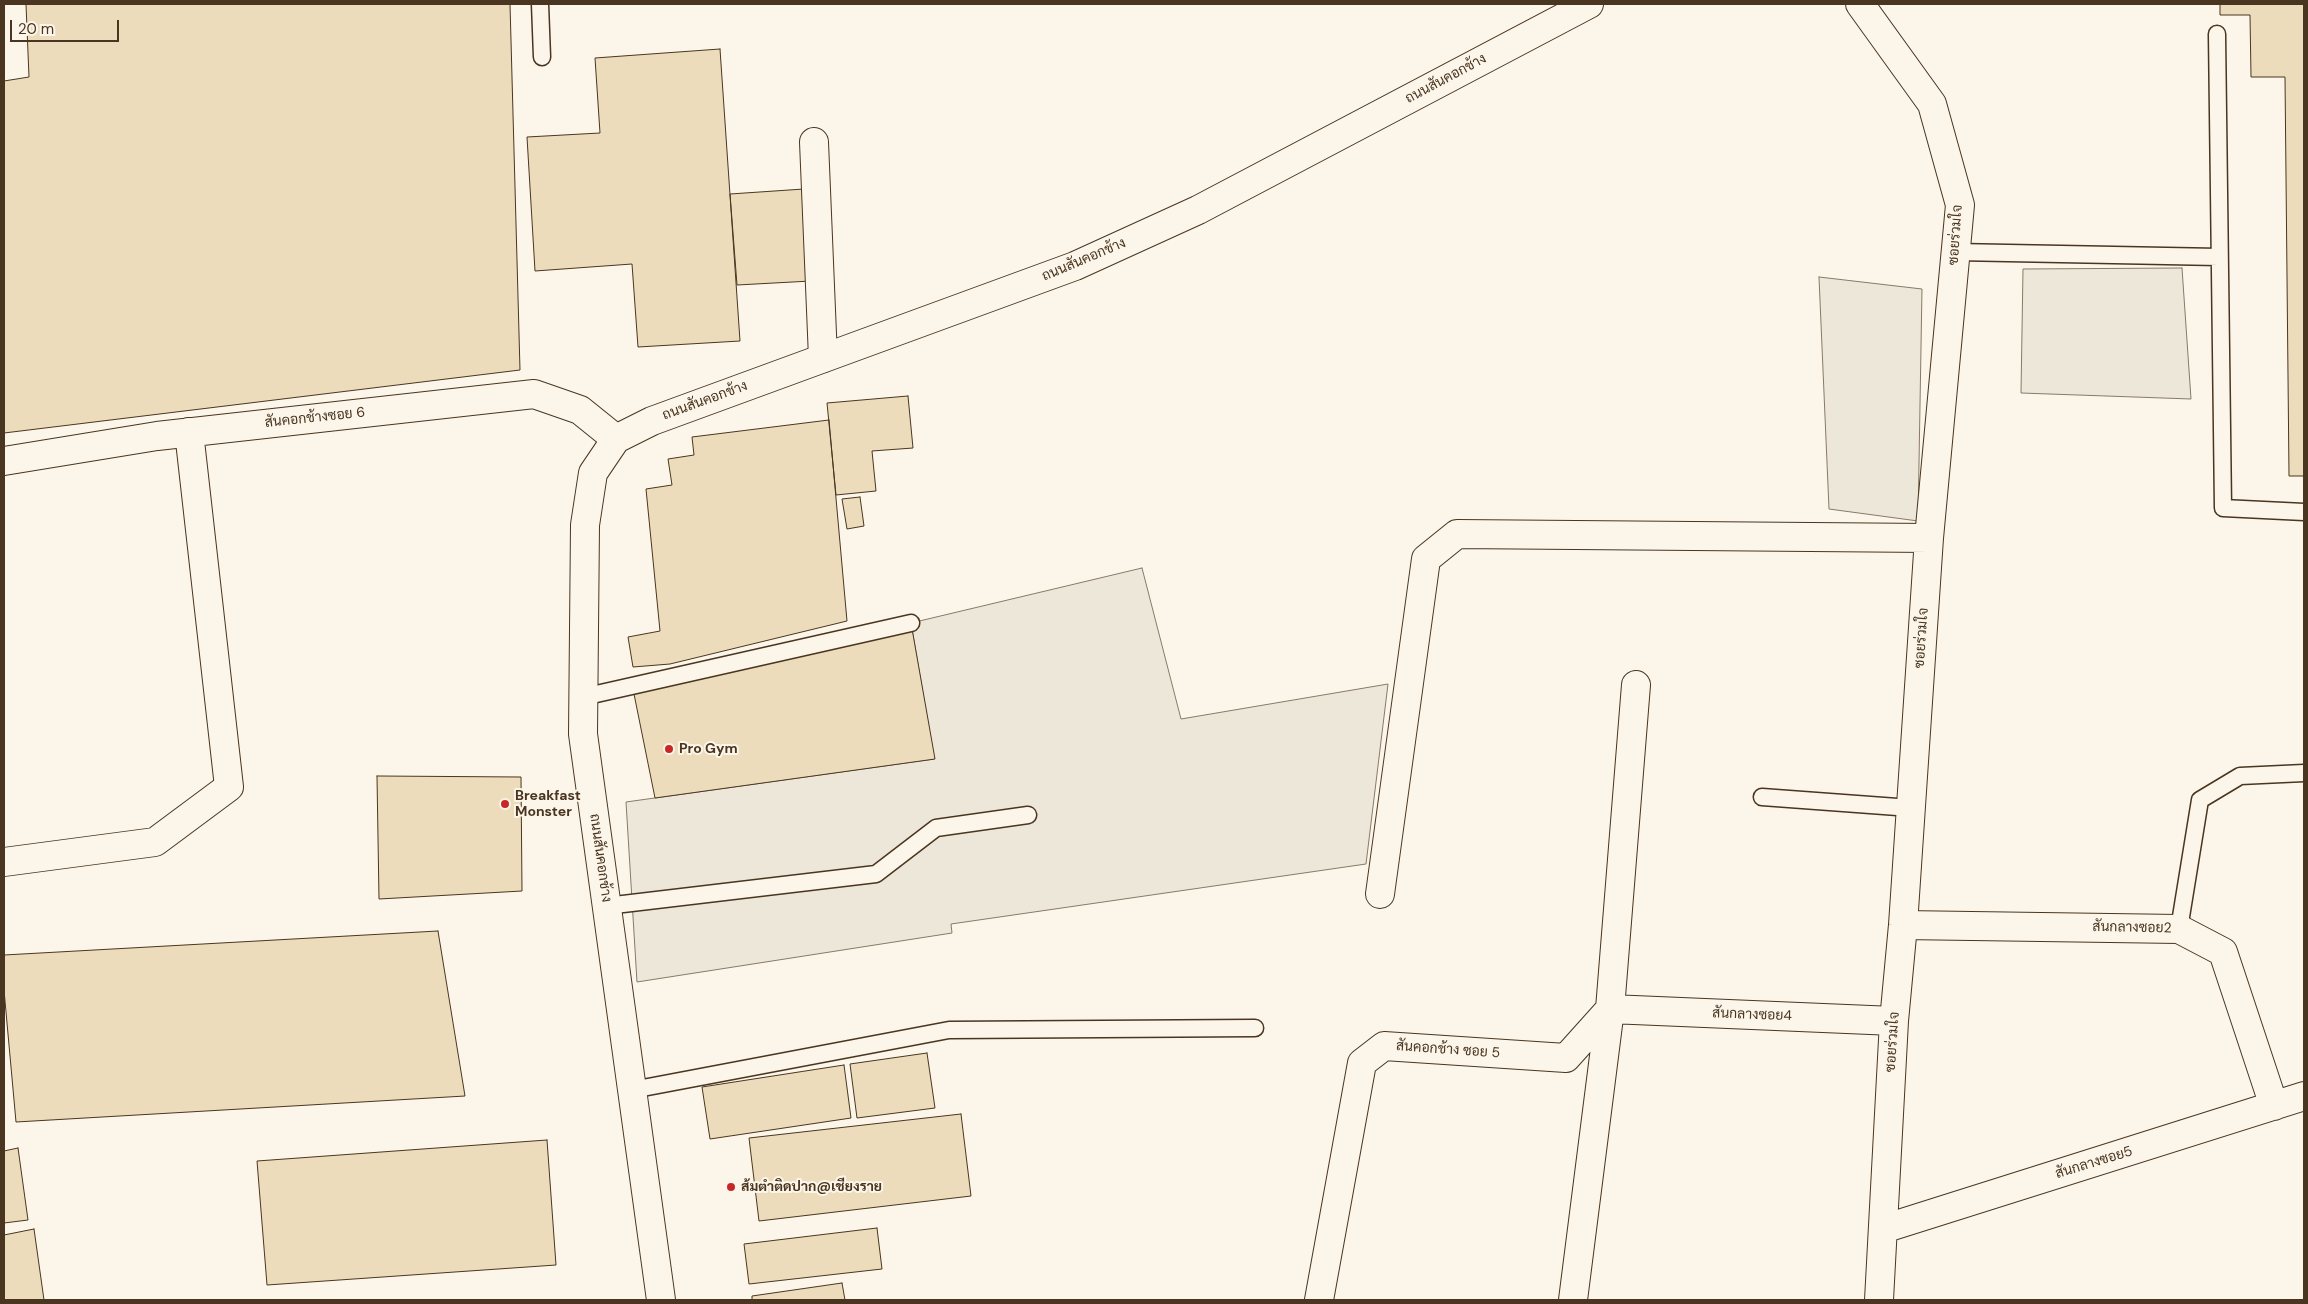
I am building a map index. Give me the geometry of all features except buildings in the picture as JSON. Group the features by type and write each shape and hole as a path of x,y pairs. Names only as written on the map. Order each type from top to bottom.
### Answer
{"street":[{"name":"ถนนสันคอกช้าง","path":"661,1300 583,734 585,525 593,473 616,439 652,420 1075,266 1198,210 1589,4"},
{"name":"ซอยร่วมใจ","path":"1860,4 1932,104 1960,204 1929,538 1903,925 1894,1021 1879,1300"},
{"path":"814,142 823,358"},
{"name":"สันคอกช้างซอย 6","path":"4,461 156,436 534,394 580,410 616,439"},
{"path":"4,862 154,842 229,788 189,432"},
{"path":"1380,894 1426,559 1457,534 1929,538"},
{"path":"1573,1300 1610,1009 1636,685"},
{"name":"สันกลางซอย2","path":"1903,925 2179,929 2223,952 2274,1106"},
{"name":"สันกลางซอย4","path":"1610,1009 1894,1021"},
{"name":"สันคอกช้าง ซอย 5","path":"1319,1300 1362,1063 1384,1046 1566,1058 1610,1009"},
{"name":"สันกลางซอย5","path":"1883,1229 2304,1096"}],"lane":[{"path":"540,4 542,56"},
{"path":"2217,34 2223,508 2304,512"},
{"path":"1955,252 2220,256"},
{"path":"583,697 911,623"},
{"path":"2179,929 2200,800 2240,776 2304,773"},
{"path":"1762,797 1911,808"},
{"path":"606,906 876,874 936,828 1028,815"},
{"path":"632,1090 949,1030 1255,1028"}],"shaded area":[{"path":"2182,268 2191,399 2021,393 2023,269"},
{"path":"1819,277 1922,289 1918,521 1829,509"},
{"path":"1142,568 1181,719 1388,684 1366,864 951,924 952,933 637,982 626,802 934,759 911,623"}],"place":[{"name":"Pro Gym","path":"669,749"},
{"name":"Breakfast Monster","path":"505,804"},
{"name":"ส้มตำติดปาก@เชียงราย","path":"731,1187"}]}
